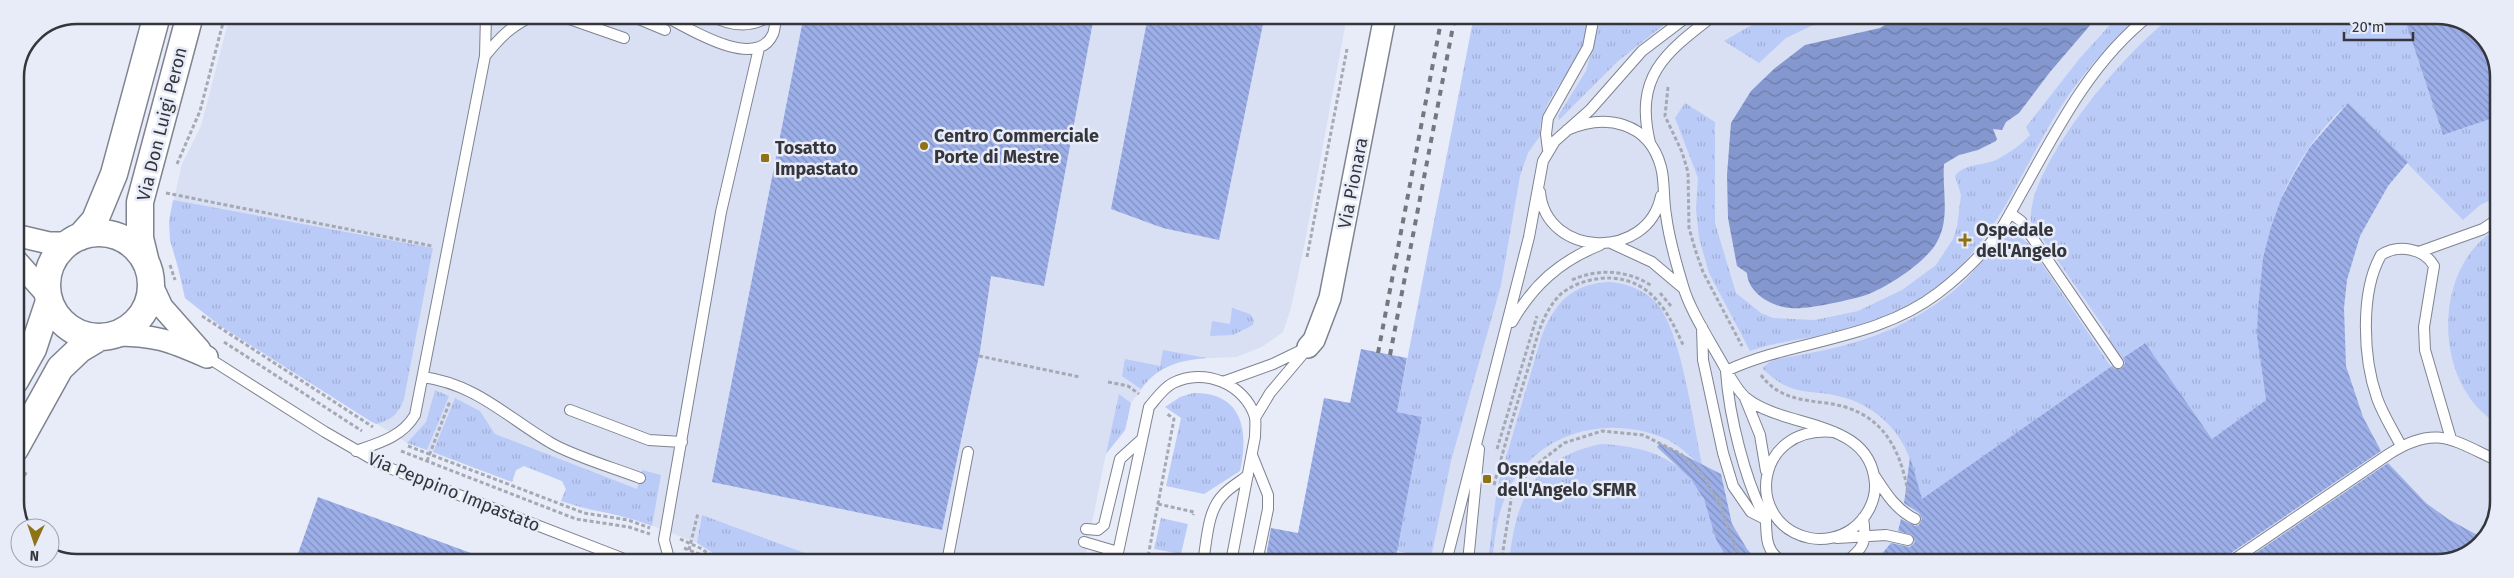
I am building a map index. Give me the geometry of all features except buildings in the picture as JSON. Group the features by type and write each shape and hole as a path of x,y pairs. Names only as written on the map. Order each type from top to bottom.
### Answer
{"street":[{"name":"Via Don Luigi Peron","path":"74,240 95,220 109,188 155,24"},
{"name":"Via Don Luigi Peron","path":"160,273 140,238 140,202 188,24"},
{"name":"Via Pionara","path":"1308,347 1314,340 1330,298 1383,24"},
{"path":"24,238 50,243 98,234 115,236 131,245 160,273 141,315 128,328 106,336 80,350 60,368 24,456"},
{"path":"24,364 33,348 49,298 47,278 50,266 56,255 74,240"},
{"path":"24,269 49,298 58,317 66,326 82,334 106,336"},
{"name":"Via Peppino Impastato","path":"160,273 162,307 208,357"},
{"name":"Via Peppino Impastato","path":"106,336 145,335 162,338 208,357"}],"lane":[{"path":"356,451 383,442 405,429 415,415 428,339 485,56 486,24"},
{"path":"485,56 504,33 517,24"},
{"path":"584,24 624,38"},
{"path":"651,24 665,30"},
{"path":"682,24 724,44 744,50 759,48"},
{"path":"732,24 741,26 752,24"},
{"path":"668,554 664,540 721,212 759,48 773,34 775,24"},
{"path":"1548,150 1546,134 1548,118 1588,47 1592,24"},
{"path":"1448,554 1531,229 1540,174 1548,150 1590,110 1642,51 1677,24"},
{"path":"1703,24 1672,48 1659,65 1648,90 1644,108 1650,144 1662,169 1670,240 1684,289 1726,371 1745,398 1760,435 1766,478 1766,545 1773,554"},
{"path":"1726,371 1759,358 1846,337 1917,308 1943,289 1978,258 1998,234 2077,96 2101,65 2139,24"},
{"path":"1567,130 1584,122 1610,121 1627,126 1650,144"},
{"path":"1540,174 1540,196 1553,222 1564,232 1580,240 1606,244 1652,262 1684,289"},
{"path":"1505,334 1521,307 1548,275 1570,258 1636,234 1646,226 1660,202 1663,188"},
{"path":"2010,213 2021,221 2118,362"},
{"path":"2419,252 2483,229 2490,224"},
{"path":"2401,446 2383,413 2370,372 2368,298 2373,268 2381,255 2387,251 2404,249 2419,252 2426,255 2434,266 2424,327 2425,350 2452,439"},
{"path":"1702,323 1702,360 1723,453 1733,486 1751,512 1766,520 1783,524"},
{"path":"1223,382 1273,364 1308,347"},
{"name":"Via Pionara","path":"1255,418 1270,393 1292,369 1308,347"},
{"name":"Via Peppino Impastato","path":"208,357 356,451 384,466 611,554"},
{"path":"1726,371 1728,398 1746,471 1754,498 1766,520"},
{"path":"1118,554 1149,407 1159,394 1173,382 1206,376 1223,382 1238,391 1255,418 1252,454 1233,554"},
{"path":"423,377 442,379 456,385 507,412 552,444 640,478"},
{"path":"1745,398 1790,418 1850,439 1861,448 1868,458 1874,474 1888,496 1906,515 1915,519"},
{"path":"570,410 649,440 682,442"},
{"path":"1469,554 1482,416"},
{"path":"1766,478 1771,461 1780,448 1790,439 1818,430 1834,432"},
{"path":"2242,554 2401,446 2416,440 2434,437 2452,439 2490,457"},
{"path":"1086,529 1098,530 1104,525 1120,458 1141,440"},
{"path":"949,554 968,452"},
{"path":"1252,454 1268,496 1268,509 1259,554"},
{"path":"1826,538 1842,535 1863,518 1871,504 1875,488 1874,474"},
{"path":"1204,554 1216,503 1223,494 1248,475"},
{"path":"1767,497 1773,511 1783,524 1794,532 1810,538 1866,538 1886,535 1908,540"},
{"path":"1857,554 1866,538 1863,518"},
{"path":"1084,542 1110,554"}],"path":[{"path":"176,167 200,111 224,24"},
{"path":"1722,28 1729,24"},
{"path":"1307,257 1347,49"},
{"path":"1669,80 1665,116 1682,152 1688,172 1691,235 1703,272 1730,324"},
{"path":"168,199 172,185"},
{"path":"160,192 437,247"},
{"path":"1565,284 1592,274 1611,272 1627,275 1650,285 1668,301 1674,312"},
{"path":"1492,490 1539,329 1554,302 1564,292 1580,283 1603,278 1626,280 1637,284 1647,290 1664,307 1684,348"},
{"path":"1496,453 1540,311"},
{"path":"199,314 378,430"},
{"path":"215,337 361,430"},
{"path":"979,356 1080,376"},
{"path":"1108,382 1128,386 1144,397"},
{"path":"427,461 456,385"},
{"path":"1148,554 1174,419 1166,412"},
{"path":"373,428 379,426"},
{"path":"1502,554 1512,494 1526,476 1564,443 1602,431 1643,435 1681,454 1703,475 1712,488 1740,554"},
{"path":"405,445 584,513 628,520 652,528"},
{"path":"395,448 576,519 628,527 697,554"},
{"path":"1719,494 1723,513"},
{"path":"1158,504 1194,512 1192,521"},
{"path":"690,550 698,513"},
{"path":"677,538 708,554"}],"shaded area":[{"path":"228,24 1346,24 1305,242 1291,308 1283,332 1262,347 1236,357 1187,359 1174,363 1154,374 1131,403 1125,430 1106,454 1086,554 714,554 697,543 627,516 587,510 561,501 566,489 562,481 524,466 516,470 512,482 407,443 219,325 185,298 170,240 171,211 182,164 201,126"},
{"name":"Ospedale dell'Angelo","path":"1472,24 2437,24 2448,25 2462,30 2487,58 2490,73 2490,501 2486,522 2477,536 2464,547 2448,553 1412,554 1396,551 1422,417 1397,412"}],"green space":[{"path":"1472,24 1588,24 1584,46 1549,101 1540,125 1540,136 1528,153 1520,176 1501,285 1451,461 1432,554 1412,554 1396,551 1422,417 1397,412"},
{"path":"1599,24 1665,24 1617,62 1559,120 1558,116 1586,71"},
{"path":"1755,24 1821,24 1811,26 1786,38 1759,63 1724,41"},
{"path":"2111,24 2130,24 2101,54 2068,96 2001,212 1983,239 1962,264 1937,287 1906,306 1862,325 1844,331 1782,342 1750,351 1709,273 1699,238 1696,209 1698,178 1675,118 1685,103 1715,122 1715,223 1736,293 1761,313 1773,318 1815,320 1858,311 1902,290 1936,265 1953,239 1957,227 1961,195 1955,176 1969,167 1998,159 2027,138 2030,135 2026,127 2080,58"},
{"path":"2164,24 2406,24 2443,135 2490,119 2490,200 2480,205 2463,220 2348,103 2319,134 2297,167 2280,203 2268,240 2261,279 2259,319 2266,400 2212,439 2144,343 2122,359 2108,339 2110,336 2031,222 2034,199 2044,172 2062,141 2083,110 2107,80"},
{"path":"173,200 433,248 404,399 394,416 376,424 370,421 219,325 185,298 170,240 169,221"},
{"path":"2014,233 2028,243 2111,367 1917,503 1913,469 1908,454 1900,439 1879,415 1849,399 1794,389 1784,385 1762,368 1771,361 1827,350 1860,341 1904,323 1945,298 1970,275 2006,235"},
{"path":"2490,235 2490,417 2476,406 2461,382 2451,355 2448,326 2451,296 2460,269 2476,246"},
{"path":"1610,282 1630,286 1648,295 1658,305 1674,337 1686,382 1703,468 1674,444 1664,438 1642,431 1620,428 1598,429 1576,433 1556,441 1537,454 1522,469 1509,489 1499,516 1493,554 1489,554 1497,488 1542,335 1553,313 1567,296 1585,286"},
{"path":"1232,308 1250,314 1254,320 1253,325 1233,335 1210,336 1212,321 1230,324"},
{"path":"1163,350 1207,358 1188,360 1170,366 1155,375 1141,389 1122,376 1125,359 1160,366"},
{"path":"435,390 449,396 427,450 407,443 426,422"},
{"path":"1193,393 1210,394 1223,399 1239,417 1242,428 1243,456 1240,471 1204,494 1166,486 1181,418 1165,407 1180,397"},
{"path":"1119,394 1131,403 1125,430 1106,454"},
{"path":"455,398 480,411 495,434 637,489 642,470 661,475 652,526 629,518 561,501 566,489 562,481 524,466 516,470 512,482 433,452"},
{"path":"1601,444 1618,445 1650,452 1677,466 1699,490 1707,506 1718,542 1724,554 1510,554 1517,519 1523,501 1532,485 1543,471 1558,460"},
{"path":"702,515 807,554 714,554 697,543"},
{"path":"1161,518 1188,524 1181,554 1154,549"}],"water":[{"path":"1887,24 2091,24 2050,72 2019,113 2006,122 2002,130 1993,129 1996,141 1978,150 1959,155 1944,164 1945,212 1942,231 1933,248 1917,265 1885,286 1866,295 1818,306 1798,308 1776,305 1756,293 1748,280 1747,273 1737,266 1728,218 1727,175 1731,123 1751,91 1775,68 1805,45 1880,28"}],"railway":[{"path":"1378,353 1440,24"},
{"path":"1390,355 1453,24"}],"place":[{"name":"Centro Commerciale Porte di Mestre","path":"924,146"},
{"name":"Tosatto Impastato","path":"765,158"},
{"name":"Ospedale dell'Angelo","path":"1965,240"},
{"name":"Ospedale dell'Angelo SFMR","path":"1487,479"}]}
